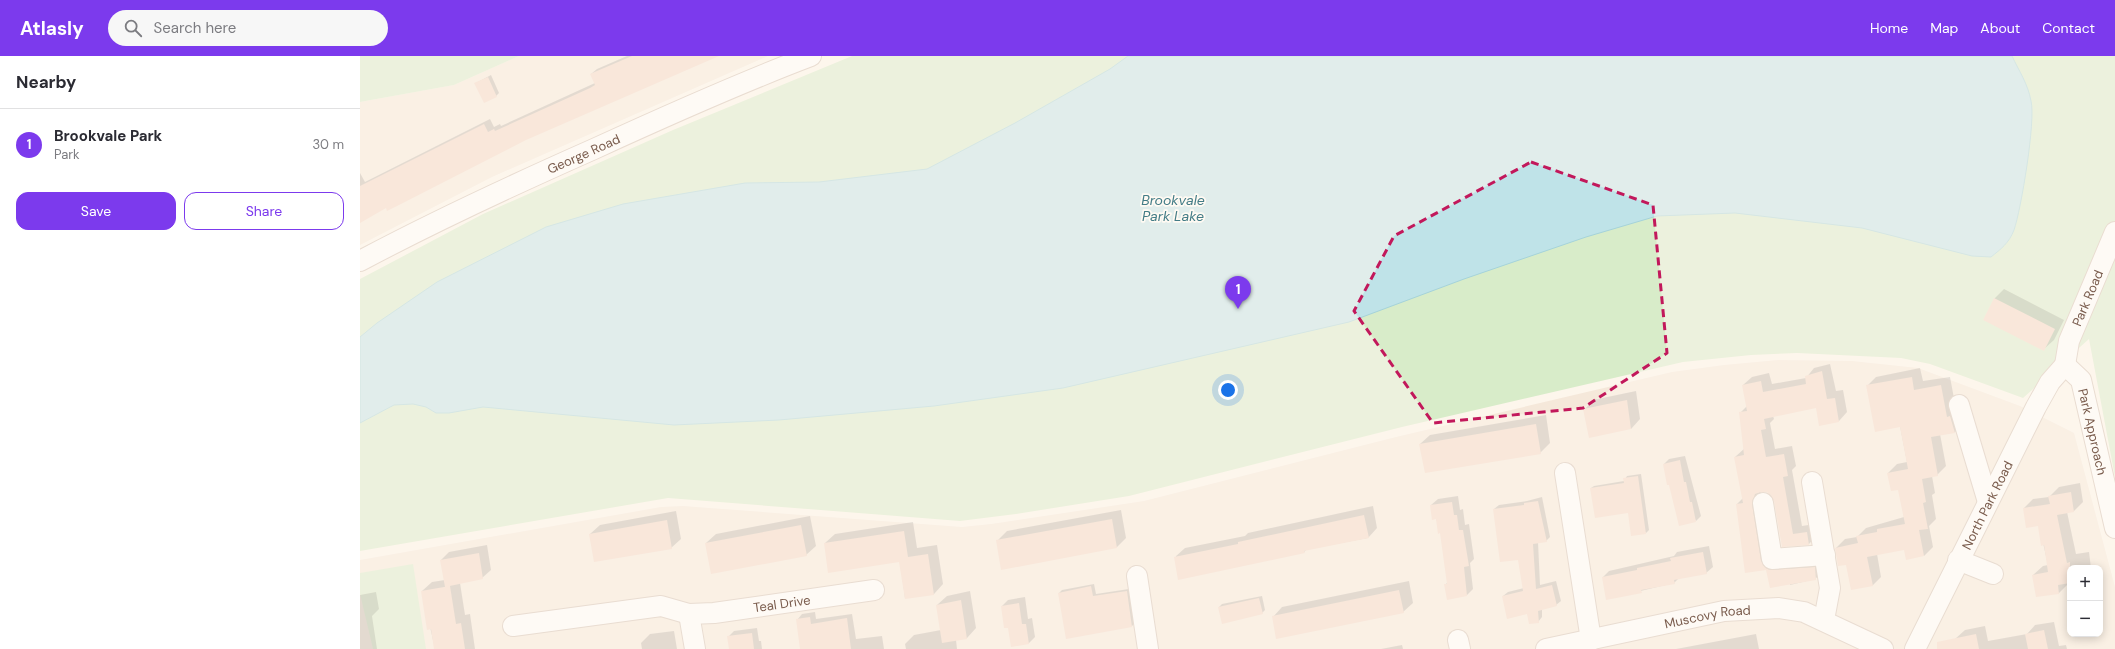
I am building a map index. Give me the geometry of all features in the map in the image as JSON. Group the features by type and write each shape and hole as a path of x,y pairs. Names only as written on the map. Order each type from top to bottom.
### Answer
{"street":[{"name":"George Road","path":"360,261 424,227 498,191 787,60 811,56"},
{"name":"Park Road","path":"2065,365 2069,341 2115,232"},
{"name":"North Park Road","path":"1915,649 1958,560 2050,382 2065,365"},
{"name":"Park Approach","path":"2065,365 2081,380 2115,528"},
{"path":"1959,406 1988,502"},
{"path":"1565,472 1591,640"},
{"path":"1812,482 1830,588 1824,620"},
{"path":"1763,503 1772,559 1825,555"},
{"path":"1958,560 1992,574"},
{"path":"1137,576 1148,649"},
{"name":"Teal Drive","path":"513,626 661,606 688,614 714,613 874,590"},
{"name":"Muscovy Road","path":"1546,649 1724,611 1778,608 1804,612 1824,620 1883,649"},
{"path":"688,614 694,649"}],"highlighted area":[{"path":"1531,162 1653,205 1667,353 1583,408 1433,423 1354,311 1394,236"}],"shaded area":[{"path":"519,56 768,56 492,177 360,245 360,102 454,85"},
{"path":"1778,360 1852,361 1918,368 2020,406 2074,433 2115,587 2115,649 360,649 360,560 661,507 683,506 962,527 991,524 1144,501 1396,437 1672,372"}],"green space":[{"path":"360,56 519,56 454,85 360,102"},
{"path":"852,56 2115,56 2115,477 2089,339 2023,398 1930,364 1901,358 1797,353 1751,355 1683,362 1402,427 1129,496 1016,514 960,521 668,498 360,551 360,279 483,214 673,130"},
{"path":"413,564 426,649 373,649 360,594 360,573"}],"water":[{"name":"Brookvale Park Lake","path":"1128,56 2012,56 2026,83 2030,95 2032,111 2030,145 2024,185 2014,230 2007,242 1991,257 1972,256 1862,228 1735,213 1657,216 1586,237 1464,279 1349,322 1063,388 934,406 779,420 674,425 483,407 449,413 436,413 426,407 413,404 394,405 360,423 360,337 377,323 437,282 546,227 623,204 745,183 819,182 927,169 1015,123 1110,69"}],"building":[{"path":"632,56 719,56 526,140 387,211 386,208 360,223 360,186 484,124 488,132 494,129 495,131 590,88 595,85 590,74"},
{"path":"488,77 497,97 484,103 474,83"},
{"path":"1994,298 2055,329 2044,351 1983,320"},
{"path":"1822,371 1827,399 1835,398 1839,422 1819,426 1816,408 1764,419 1766,429 1761,430 1766,457 1784,454 1788,476 1783,477 1793,534 1807,532 1809,545 1782,547 1774,501 1767,492 1755,494 1752,504 1761,561 1767,569 1772,570 1815,567 1816,580 1770,588 1766,570 1745,573 1736,504 1743,503 1734,457 1744,455 1739,412 1747,411 1742,385 1761,381 1763,392 1806,384 1805,376"},
{"path":"1912,377 1914,390 1941,385 1947,417 1950,416 1955,433 1931,437 1938,476 1922,479 1926,502 1923,503 1928,529 1919,530 1924,556 1906,560 1904,550 1867,557 1873,586 1851,590 1846,565 1838,566 1835,548 1858,543 1856,536 1877,532 1877,529 1905,524 1898,490 1891,491 1887,473 1908,469 1900,427 1875,432 1866,385"},
{"path":"1627,400 1631,429 1589,438 1583,409"},
{"path":"1536,424 1541,454 1425,473 1419,444"},
{"path":"1680,460 1684,482 1686,482 1690,502 1692,502 1696,522 1679,526 1669,485 1667,485 1663,464"},
{"path":"1638,476 1646,534 1631,536 1628,513 1595,518 1590,488 1624,483 1623,478"},
{"path":"2071,492 2074,512 2057,515 2067,563 2070,562 2070,565 2067,565 2067,584 2058,585 2059,594 2036,597 2032,575 2048,572 2044,545 2041,546 2038,526 2026,528 2023,508 2050,504 2048,496"},
{"path":"1538,501 1547,542 1533,544 1536,589 1552,585 1557,606 1538,611 1539,623 1529,624 1527,614 1507,619 1502,596 1523,591 1518,560 1500,562 1493,509 1524,505 1524,503"},
{"path":"1452,502 1454,515 1457,515 1459,530 1463,530 1469,566 1464,567 1467,596 1447,600 1444,584 1447,584 1440,533 1438,534 1436,519 1432,520 1430,505"},
{"path":"1364,515 1369,538 1304,551 1305,553 1178,580 1174,557"},
{"path":"1112,519 1117,548 1001,570 996,540"},
{"path":"667,520 672,549 594,562 589,534"},
{"path":"801,525 807,556 711,574 705,543"},
{"path":"904,531 908,557 928,554 934,595 905,599 899,562 828,573 824,543"},
{"path":"1703,552 1707,574 1674,580 1675,584 1641,590 1642,593 1606,600 1602,577 1671,561 1670,558"},
{"path":"479,553 483,579 445,587 440,560"},
{"path":"450,586 456,624 461,623 465,649 434,649 431,629 427,630 421,591"},
{"path":"1091,586 1093,596 1127,591 1132,627 1066,639 1058,593"},
{"path":"1399,590 1404,613 1276,639 1272,616"},
{"path":"1259,598 1263,614 1222,624 1218,607"},
{"path":"961,600 967,639 942,643 936,605"},
{"path":"1019,603 1022,624 1026,624 1029,644 1011,647 1008,628 1004,628 1001,606"},
{"path":"810,617 811,624 847,618 851,649 800,649 796,619"},
{"path":"2044,630 2048,649 2028,649 2025,634"},
{"path":"752,633 754,649 729,649 727,636"},
{"path":"1976,634 1979,649 1937,649 1937,642"}],"place":[{"name":"Brookvale Park","path":"1238,309"}]}
